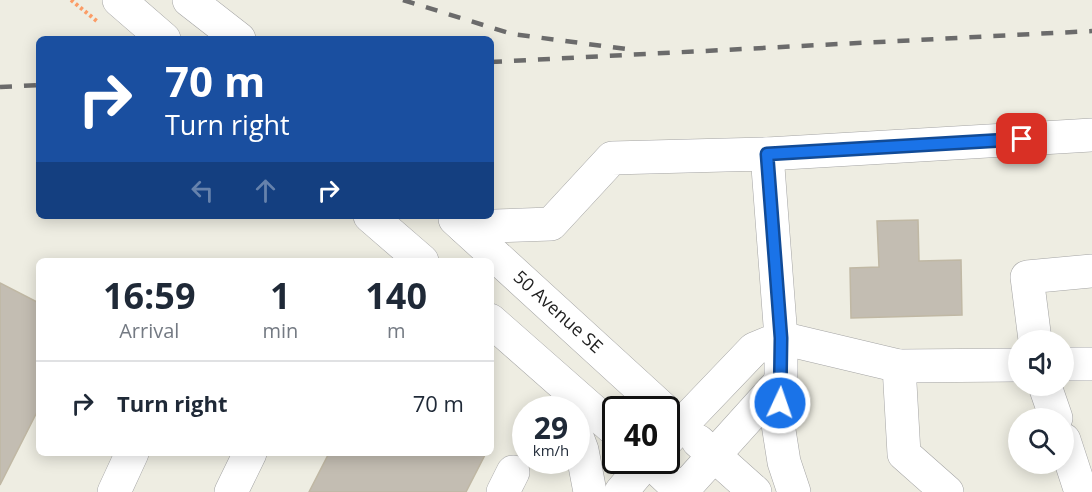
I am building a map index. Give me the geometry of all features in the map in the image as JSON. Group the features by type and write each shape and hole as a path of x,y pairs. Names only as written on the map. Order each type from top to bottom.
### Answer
{"street":[{"path":"119,0 161,36"},
{"path":"189,0 235,36"},
{"path":"458,222 551,224 612,158 767,154 1092,135"},
{"path":"767,154 781,338 778,424 784,462 794,492"},
{"path":"373,219 419,258"},
{"name":"50 Avenue SE","path":"458,222 642,396"},
{"path":"1034,330 1027,277 1092,271"},
{"path":"494,323 602,418"},
{"path":"680,413 754,349 781,338 899,366 1008,365"},
{"path":"534,357 555,396"},
{"path":"1074,364 1092,364"},
{"path":"899,366 904,454 947,492"},
{"path":"662,474 681,492 781,381"},
{"name":"50 Avenue SE","path":"680,430 714,455 755,492"},
{"path":"114,492 131,456"},
{"path":"231,492 249,456"},
{"path":"1074,471 1081,492"},
{"path":"587,474 590,492"},
{"path":"621,492 636,474"}],"building":[{"path":"918,220 919,261 961,260 962,315 851,318 850,268 879,267 877,221"},
{"path":"0,283 36,301 36,414 0,485"},
{"path":"327,456 484,456 466,492 309,492"}],"railway":[{"path":"403,0 512,34 626,49"},
{"path":"494,62 1092,31"},
{"path":"0,87 36,85"}],"route":[{"path":"780,403 781,338 767,154 1022,139"}]}
